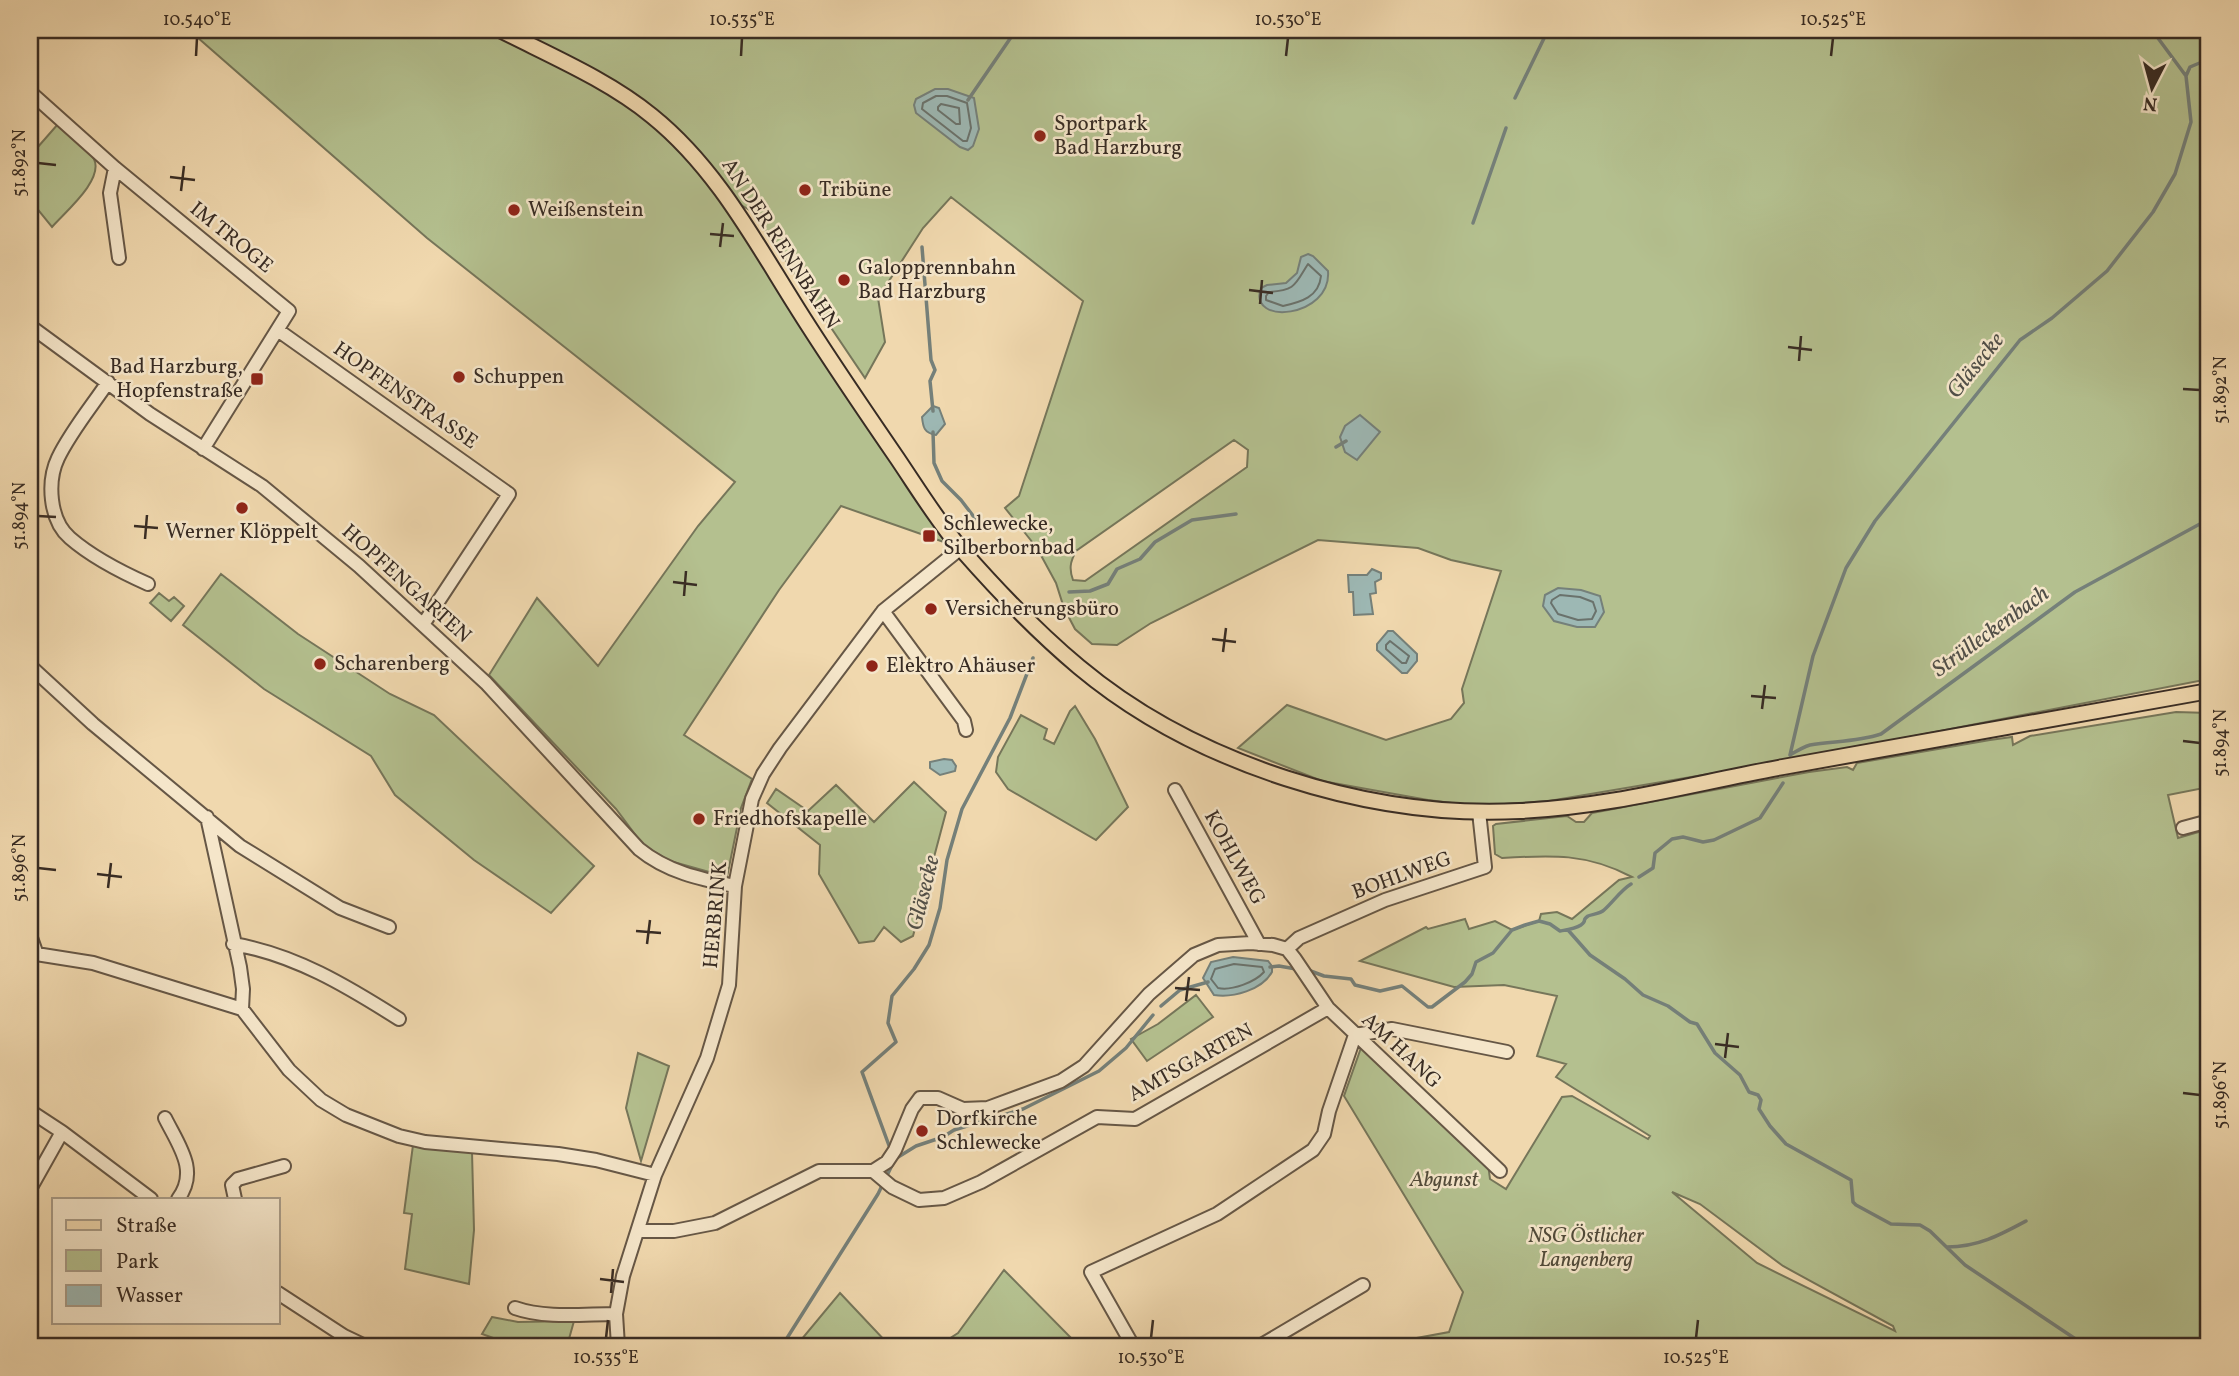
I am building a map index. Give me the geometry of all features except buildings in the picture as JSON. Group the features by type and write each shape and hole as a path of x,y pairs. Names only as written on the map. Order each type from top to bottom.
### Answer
{"main road":[{"name":"AN DER RENNBAHN","path":"500,30 604,84 650,113 695,154 741,218 850,390 961,548 998,589 1076,665 1140,710 1232,758 1328,790 1382,801 1479,812 1559,809 1679,790 1778,768 2209,691"}],"street":[{"name":"IM TROGE","path":"30,92 115,168 289,311 279,331"},
{"path":"115,168 110,193 119,258"},
{"name":"HOPFENGARTEN","path":"30,326 150,414 262,486 359,566 424,623 486,683 639,849 659,864 682,874 735,886"},
{"path":"203,449 279,331"},
{"name":"HOPFENSTRASSE","path":"279,331 509,494 424,623"},
{"path":"108,382 59,457 52,481 54,509 58,523 68,537 116,570 148,584"},
{"name":"HERBRINK","path":"618,1346 616,1314 623,1276 655,1175 707,1058 729,985 735,886 752,799 763,774 883,611 961,548"},
{"path":"883,611 964,722 966,730"},
{"path":"30,666 93,724 240,846 340,908 389,927"},
{"name":"KOHLWEG","path":"1175,790 1259,944"},
{"name":"BOHLWEG","path":"1291,954 1298,938 1385,900 1485,867 1479,812"},
{"path":"207,817 243,989 242,1009"},
{"path":"2183,828 2209,821"},
{"path":"30,935 33,953 93,963 242,1009 289,1070 321,1100 346,1115 399,1136 425,1142 558,1154 596,1160 655,1175"},
{"path":"233,944 258,948 341,982 399,1018"},
{"path":"639,1230 674,1231 715,1223 819,1171 877,1174 895,1150 912,1109 920,1098 938,1098 963,1109 988,1108 1061,1081 1084,1066 1149,994 1194,955 1218,945 1259,944 1291,954"},
{"name":"AM HANG","path":"1291,954 1328,1008 1354,1035 1500,1171"},
{"name":"AMTSGARTEN","path":"877,1174 892,1187 919,1200 944,1198 981,1182 1097,1117 1135,1119 1328,1008"},
{"path":"1133,1346 1091,1272 1217,1214 1313,1150 1324,1135 1329,1111 1354,1035 1392,1029 1507,1052"},
{"path":"30,1111 150,1198"},
{"path":"165,1118 186,1163 187,1184 178,1198"},
{"path":"30,1189 62,1132"},
{"path":"235,1198 232,1185 238,1179 284,1166"},
{"path":"1260,1346 1363,1285"},
{"path":"280,1294 344,1336 365,1346"},
{"path":"515,1308 555,1315 616,1314"}],"green space":[{"path":"189,30 2209,30 2209,679 1780,762 1549,801 1476,806 1322,781 1238,748 1287,705 1386,740 1451,719 1464,703 1462,689 1501,571 1451,560 1418,548 1318,540 1151,623 1117,645 1092,644 1075,629 1064,608 1056,583 1037,548 1005,508 1019,496 1083,301 951,197 923,228 878,298 885,342 865,378 753,212 729,198 961,548 841,506 779,590 684,735 752,779 741,808 727,877 670,861 643,845 616,809 489,675 537,598 598,666 698,526 735,482 427,238","holes":["1234,440 1248,450 1247,467 1085,581 1073,580 1071,566 1076,551"]},
{"path":"58,124 91,155 96,167 89,186 52,227 30,200 30,156"},
{"path":"221,574 298,634 390,694 434,715 594,866 551,913 474,860 395,795 371,756 264,689 183,625"},
{"path":"159,593 169,601 174,597 184,606 171,621 150,603"},
{"path":"1075,706 1095,739 1128,807 1096,840 1008,789 996,772 998,757 1021,715 1047,729 1044,739 1054,744"},
{"path":"2176,712 2209,713 2209,787 2168,795 2178,838 2209,829 2209,1346 1373,1346 1449,1332 1463,1292 1344,1096 1362,1045 1488,1164 1490,1179 1506,1189 1562,1097 1572,1096 1648,1139 1650,1136 1556,1077 1566,1064 1537,1056 1557,996 1504,985 1454,987 1360,961 1426,927 1428,929 1465,919 1469,929 1495,921 1512,930 1539,921 1541,914 1557,912 1572,919 1619,880 1632,877 1600,863 1568,857 1502,858 1495,854 1493,826 1567,816 1576,822 1584,822 1592,813 1809,772 1847,767 1853,770 1857,763 1990,740 2012,737 2013,745 2030,736","holes":["1672,1192 1700,1204 1783,1266 1893,1326 1895,1331 1757,1263"]},
{"path":"914,782 946,812 913,936 901,942 884,927 874,941 859,943 819,874 820,845 767,803 776,789 808,811 836,785 874,822"},
{"path":"1196,995 1213,1017 1147,1061 1131,1039 1158,1024"},
{"path":"638,1053 669,1066 641,1161 626,1108"},
{"path":"413,1145 472,1152 474,1230 469,1284 405,1269 412,1214 404,1213"},
{"path":"1004,1270 1079,1346 938,1346 958,1333"},
{"path":"840,1293 890,1346 796,1346"},
{"path":"492,1317 518,1322 574,1321 567,1346 494,1346 496,1339 482,1334"}],"water":[{"path":"935,89 948,89 974,98 979,129 973,146 968,150 960,147 916,113 916,99"},
{"path":"1308,254 1328,271 1326,287 1317,299 1305,307 1291,311 1277,312 1266,308 1260,300 1261,288 1286,283 1297,273 1301,257"},
{"path":"933,406 939,408 945,424 936,435 925,429 922,417"},
{"path":"1360,415 1380,432 1357,460 1345,452 1340,437 1345,426"},
{"path":"1372,569 1381,573 1381,579 1375,582 1376,593 1370,594 1373,614 1354,615 1353,592 1349,592 1348,575 1367,575"},
{"path":"1558,588 1581,590 1600,596 1604,612 1595,627 1577,627 1554,621 1543,606 1545,595"},
{"path":"1388,631 1393,631 1417,654 1417,661 1407,673 1402,673 1377,650 1377,644"},
{"path":"952,760 956,766 955,771 940,775 930,768 930,762"},
{"path":"1233,957 1268,961 1272,972 1254,988 1230,995 1214,995 1203,978 1211,962"}],"waterway":[{"name":"Gläsecke","path":"968,100 1016,30"},
{"path":"1515,98 1548,30"},
{"name":"Gläsecke","path":"1790,755 1813,656 1846,568 1875,521 2020,340 2052,318 2107,271 2153,212 2175,174 2191,122 2186,76 2152,30"},
{"path":"2186,76 2190,67 2209,59"},
{"path":"1473,223 1506,128"},
{"name":"Gläsecke","path":"922,247 931,360 935,370 930,381 933,411"},
{"name":"Gläsecke","path":"933,432 934,463 942,481 977,521"},
{"path":"1336,447 1346,441"},
{"path":"1069,592 1090,591 1108,584 1117,569 1140,559 1155,542 1192,520 1236,514"},
{"name":"Strülleckenbach","path":"1790,755 1810,745 1881,734 2075,592 2209,519"},
{"name":"Gläsecke","path":"891,1151 862,1072 896,1042 888,1023 892,996 929,945 940,908 947,860 962,809 1010,718 1033,658"},
{"name":"Gläsecke","path":"1639,877 1653,868 1655,853 1672,839 1683,837 1703,842 1714,840 1760,818 1783,783"},
{"name":"Gläsecke","path":"1308,970 1324,976 1351,979 1355,985 1380,991 1402,986 1428,1007 1432,1007 1465,982 1472,974 1476,962 1493,953 1512,930 1539,921 1560,931 1576,927 1588,916 1602,911 1631,884"},
{"path":"1568,930 1590,955 1643,995 1668,1006 1697,1024 1715,1053 1740,1075 1749,1092 1758,1095 1761,1100 1759,1109 1786,1144 1851,1180 1853,1202 1856,1205 1891,1224 1920,1225 1930,1231 1965,1265 2086,1346"},
{"name":"Gläsecke","path":"1270,967 1296,969"},
{"name":"Gläsecke","path":"1161,1006 1180,990 1208,982"},
{"name":"Gläsecke","path":"782,1346 878,1194 895,1159 916,1146 943,1137 954,1130 1023,1109 1099,1071 1126,1048 1153,1015"},
{"path":"1947,1247 1979,1242 2026,1221"}],"place":[{"name":"Sportpark Bad Harzburg","path":"1040,136"},
{"name":"Tribüne","path":"805,190"},
{"name":"Weißenstein","path":"514,210"},
{"name":"Galopprennbahn Bad Harzburg","path":"844,280"},
{"name":"Schuppen","path":"459,377"},
{"name":"Bad Harzburg, Hopfenstraße","path":"257,379"},
{"name":"Werner Klöppelt","path":"242,508"},
{"name":"Schlewecke, Silberbornbad","path":"929,536"},
{"name":"Versicherungsbüro","path":"931,609"},
{"name":"Scharenberg","path":"320,664"},
{"name":"Elektro Ahäuser","path":"872,666"},
{"name":"Friedhofskapelle","path":"699,819"},
{"name":"Dorfkirche Schlewecke","path":"922,1131"}],"park label":[{"name":"Abgunst","path":"1444,1180"},
{"name":"NSG Östlicher Langenberg","path":"1586,1248"}]}
